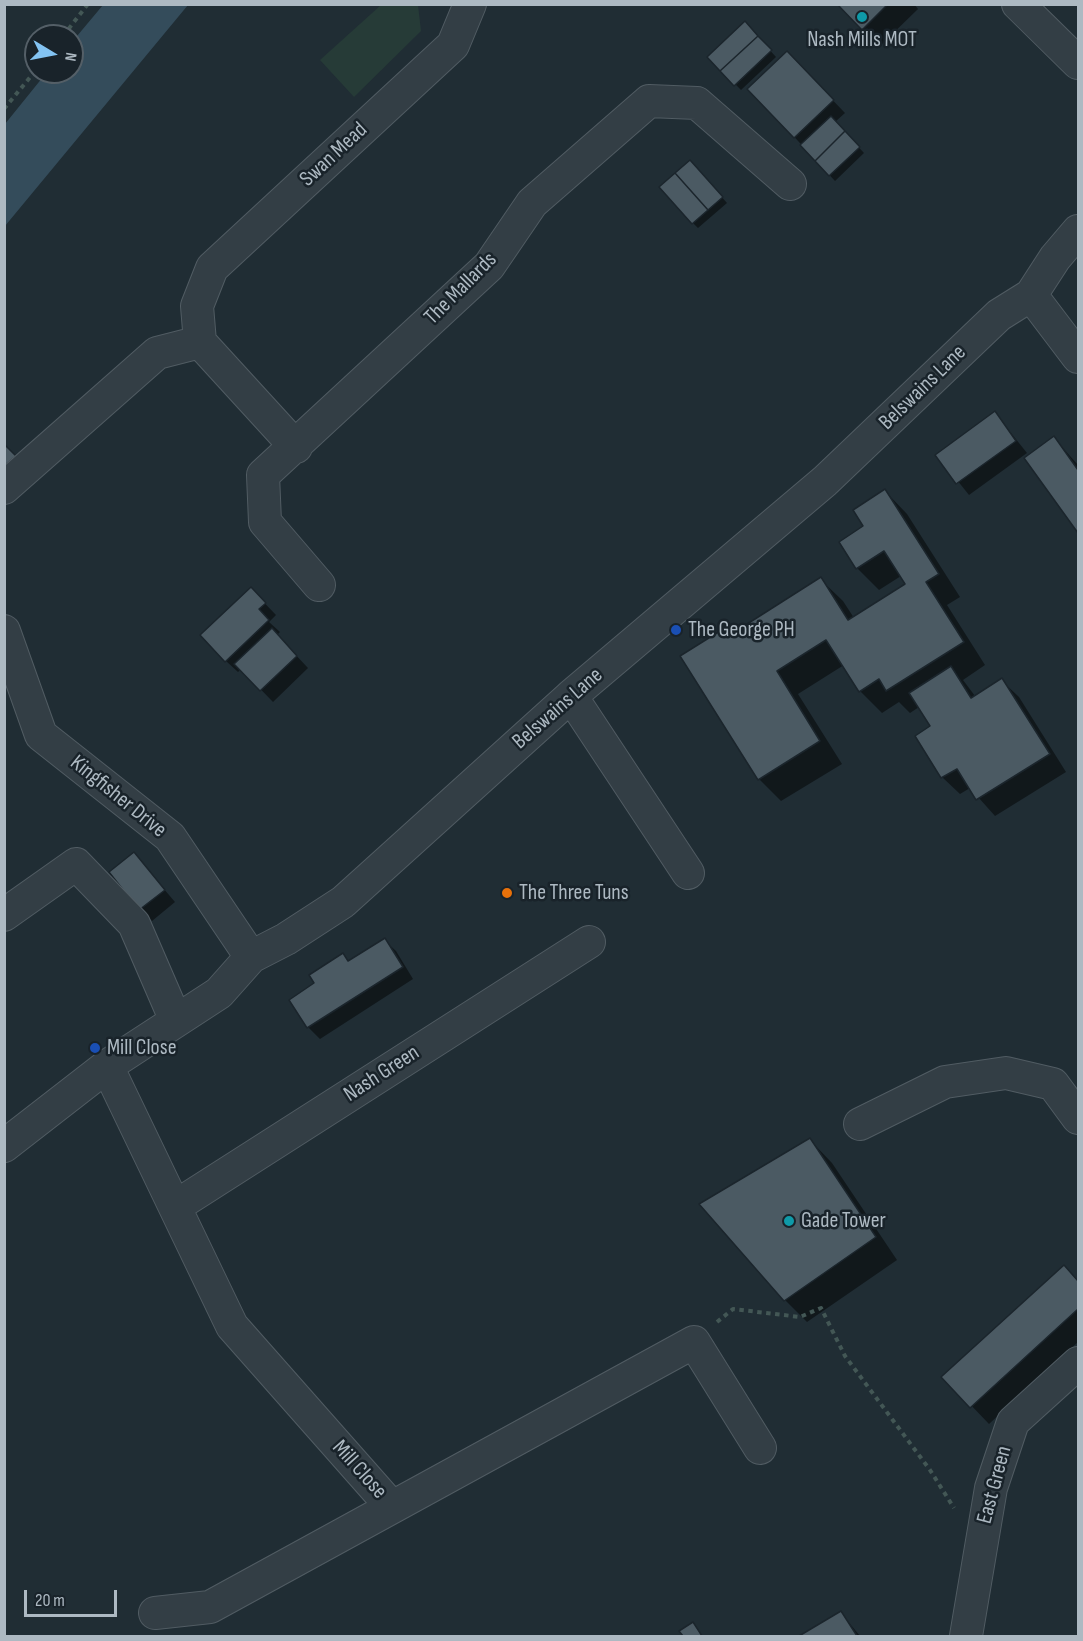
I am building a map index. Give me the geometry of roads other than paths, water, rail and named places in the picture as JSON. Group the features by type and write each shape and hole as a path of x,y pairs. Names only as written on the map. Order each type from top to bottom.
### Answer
{"street":[{"name":"Swan Mead","path":"200,342 197,306 212,268 453,45 470,4"},
{"path":"1018,4 1078,63"},
{"name":"The Mallards","path":"319,585 266,522 263,476 489,266 532,203 649,101 697,104 790,184"},
{"name":"Belswains Lane","path":"4,1146 107,1066 219,993 251,957 286,939 343,902 571,696 825,481 999,315 1031,295 1055,258 1078,231"},
{"path":"1031,295 1078,357"},
{"path":"4,488 157,353 200,342 296,447"},
{"name":"Kingfisher Drive","path":"4,631 41,735 170,837 251,957"},
{"path":"571,696 688,873"},
{"path":"4,915 76,864 134,924 176,1021"},
{"name":"Nash Green","path":"176,1206 588,942"},
{"name":"Mill Close","path":"107,1066 232,1326 391,1506"},
{"path":"860,1124 945,1082 1006,1072 1053,1084 1078,1118"},
{"name":"Mill Close","path":"154,1613 210,1607 694,1342 760,1448"},
{"name":"East Green","path":"966,1636 991,1488 1013,1422 1078,1363"}],"water":[{"path":"103,5 188,5 5,226 5,124 37,84 84,84 84,28"}],"place":[{"name":"Nash Mills MOT","path":"862,17"},
{"name":"The George PH","path":"676,630"},
{"name":"The Three Tuns","path":"507,893"},
{"name":"Mill Close","path":"95,1048"},
{"name":"Gade Tower","path":"789,1221"}]}
